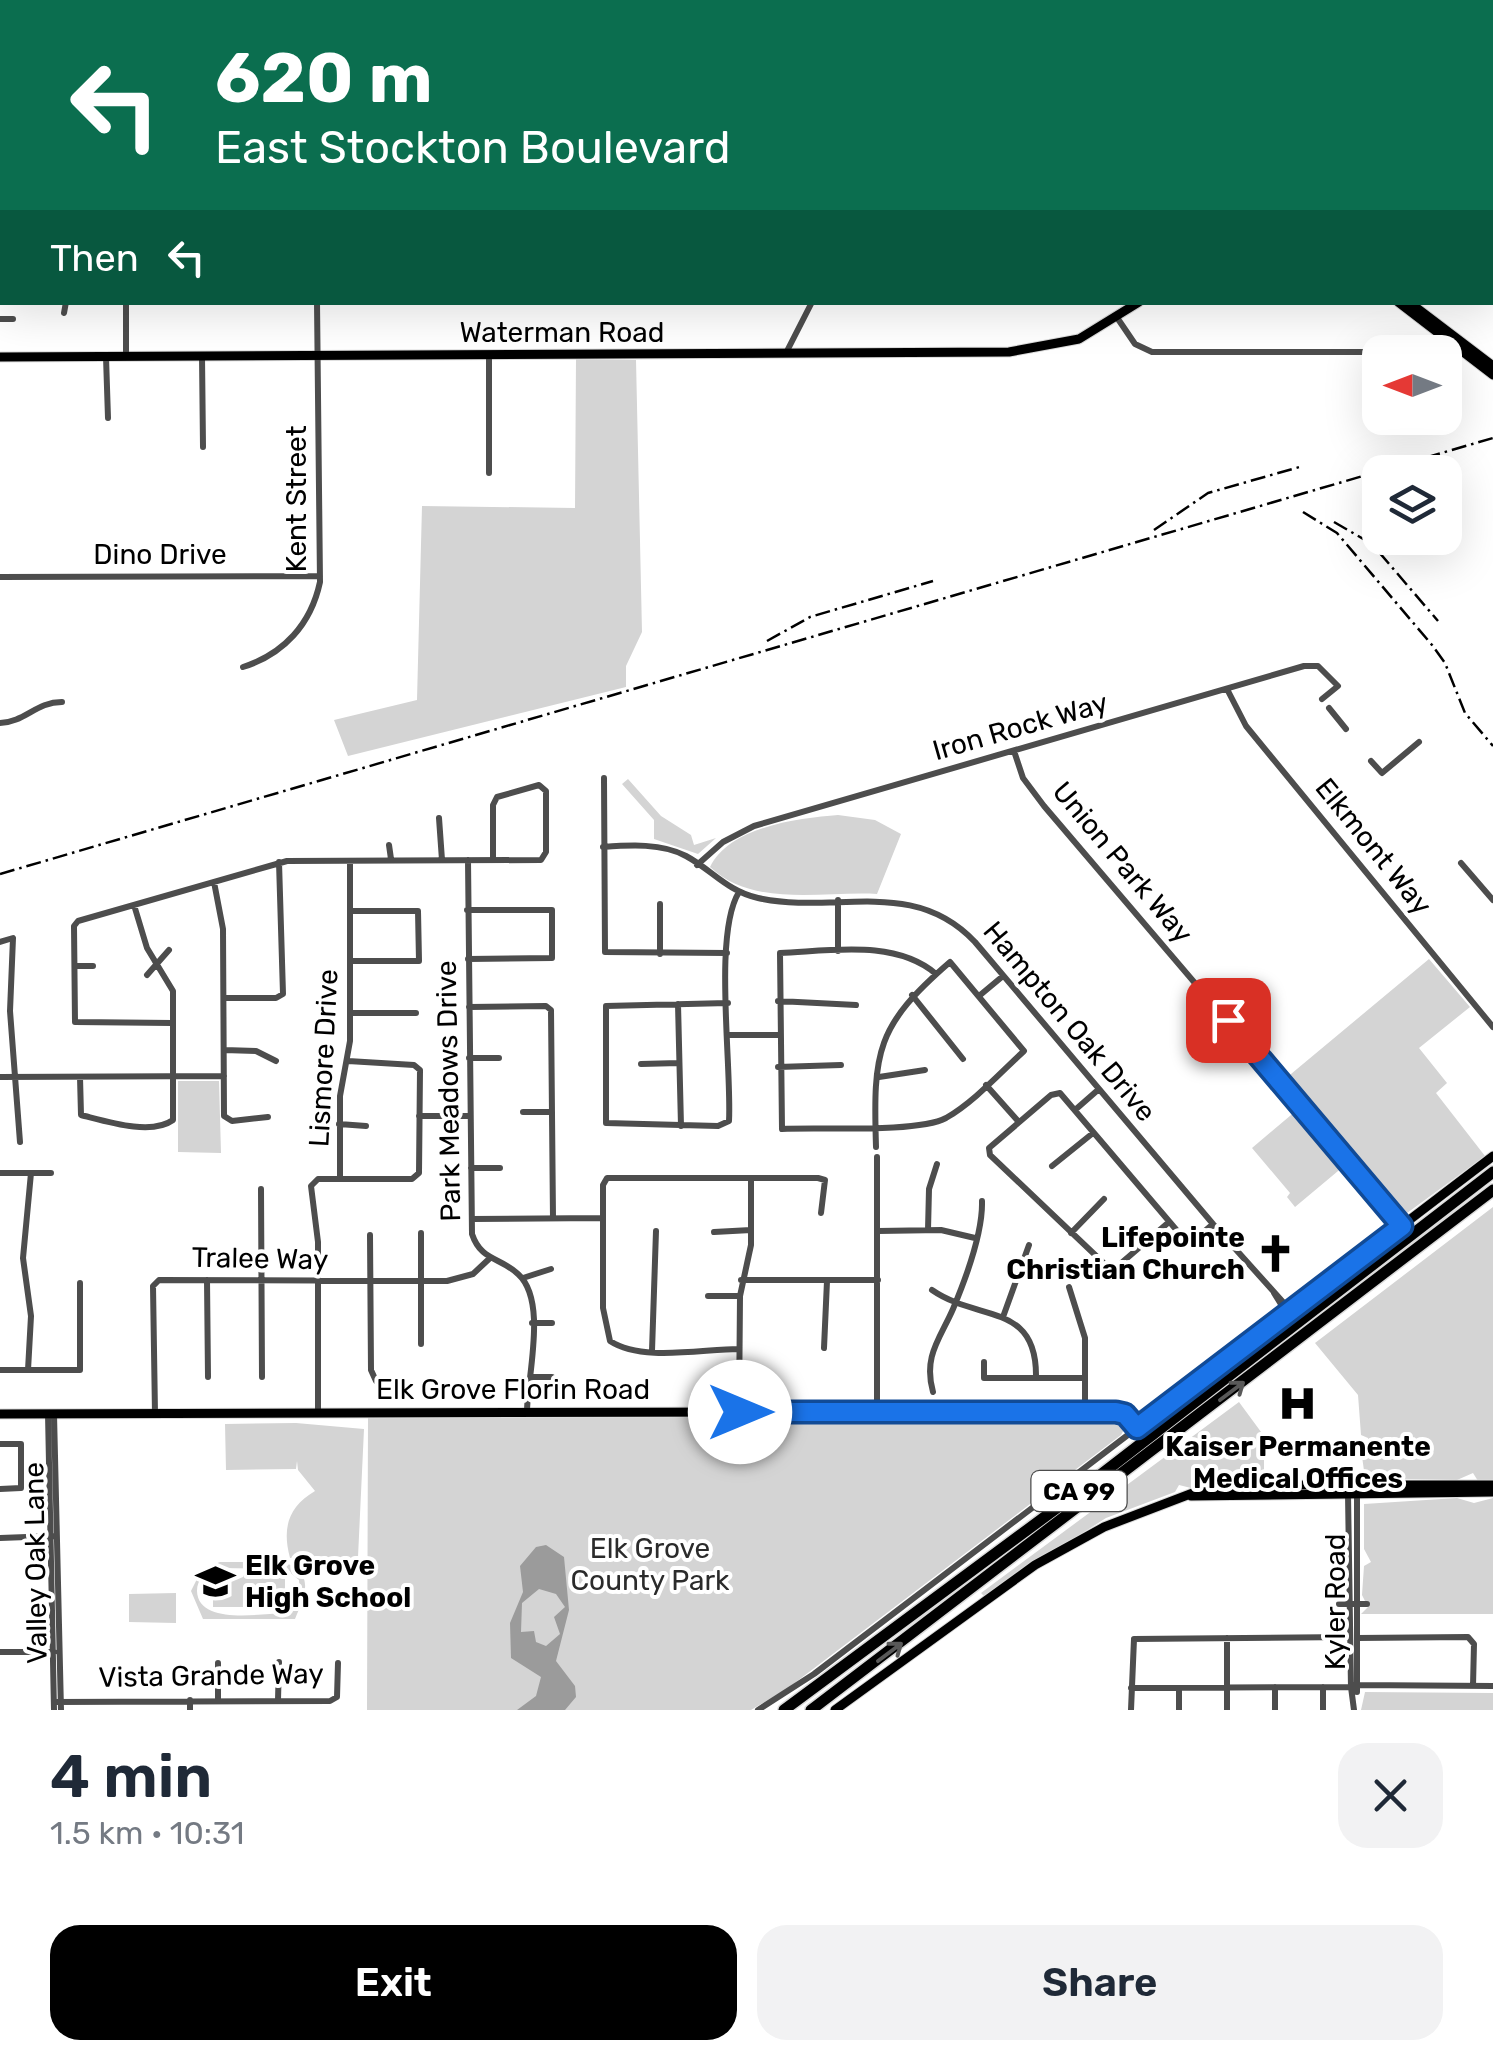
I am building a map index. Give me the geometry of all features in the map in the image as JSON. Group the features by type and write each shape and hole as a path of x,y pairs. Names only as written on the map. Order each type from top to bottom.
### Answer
{"highway":[{"name":"CA 99","path":"784,1710 1091,1482 1493,1172"},
{"name":"CA 99","path":"811,1710 1493,1190"}],"main road":[{"name":"Waterman Road","path":"0,358 1035,350 1079,339 1118,319 1135,305"},
{"path":"1402,305 1493,375"},
{"path":"1413,305 1493,366"},
{"path":"1140,1426 1493,1156"},
{"name":"Elk Grove Florin Road","path":"0,1414 1086,1411 1125,1414 1140,1426"},
{"path":"835,1710 1005,1584 1104,1527 1191,1496 1287,1485 1493,1488"},
{"path":"1191,1496 1198,1490 1353,1494 1469,1488"}],"street":[{"path":"64,313 65,305"},
{"path":"126,305 126,357"},
{"name":"Kent Street","path":"243,667 276,652 295,634 312,606 320,576 318,305"},
{"path":"786,353 810,305"},
{"path":"0,319 14,319"},
{"path":"1118,319 1135,344 1152,352 1362,352"},
{"path":"488,355 489,473"},
{"path":"202,356 203,448"},
{"path":"106,357 108,418"},
{"name":"Dino Drive","path":"0,578 320,576"},
{"name":"Iron Rock Way","path":"698,865 723,842 754,826 1318,666 1338,686 1322,700"},
{"name":"Elkmont Way","path":"1228,690 1246,726 1493,1027"},
{"path":"0,723 20,722 42,705 62,702"},
{"path":"1329,708 1346,729"},
{"path":"1372,761 1382,773 1419,742"},
{"name":"Union Park Way","path":"1014,751 1023,778 1044,806 1402,1226"},
{"path":"604,778 605,952 727,953"},
{"path":"172,1023 75,1022 74,926 78,920 279,862 541,860 546,852 546,791 539,786 497,797 493,806 493,859"},
{"path":"439,818 442,860"},
{"path":"389,846 391,860"},
{"name":"Hampton Oak Drive","path":"603,848 663,848 698,865 738,892 780,901 894,900 936,912 967,933 1289,1312"},
{"name":"Park Meadows Drive","path":"468,860 472,1219 474,1239 490,1259"},
{"name":"Lismore Drive","path":"318,1412 312,1186 318,1179 340,1179 340,1085 348,1060 350,1013 350,861"},
{"path":"224,998 276,998 284,994 279,862"},
{"path":"1461,863 1493,900"},
{"path":"214,882 223,920 224,1116 232,1121 268,1118"},
{"path":"728,1003 606,1006 604,1118 611,1126 721,1126 728,1121 729,1035 727,953 728,919 738,892"},
{"path":"838,900 838,950"},
{"path":"660,904 660,954"},
{"path":"80,1077 81,1114 128,1126 172,1122 172,986 145,943 134,905"},
{"path":"467,910 552,910 552,958 468,959"},
{"path":"350,911 418,911 418,961 350,961"},
{"path":"0,942 12,938 10,1011 20,1142"},
{"path":"147,975 170,950"},
{"path":"876,1147 875,1125 878,1077 887,1030 912,995 950,962 1024,1052 941,1120 875,1125 782,1129 778,1067 780,952 902,954 936,974"},
{"path":"75,966 92,966"},
{"path":"979,996 1003,976"},
{"path":"912,995 963,1059"},
{"path":"778,1001 856,1005"},
{"path":"678,1004 681,1126"},
{"path":"468,1006 546,1006 552,1010 553,1218"},
{"path":"350,1013 416,1013"},
{"path":"729,1035 778,1035"},
{"path":"224,1050 260,1052 276,1061"},
{"path":"469,1058 499,1058"},
{"path":"340,1179 412,1179 419,1173 420,1070 414,1064 348,1060"},
{"path":"641,1064 680,1064"},
{"path":"778,1067 840,1065"},
{"path":"878,1077 925,1070"},
{"path":"0,1078 224,1076"},
{"path":"986,1084 1018,1121"},
{"path":"1076,1110 1099,1089"},
{"path":"1169,1222 1112,1271 990,1155 989,1148 1051,1095 1060,1093 1185,1240 1192,1241 1212,1224"},
{"path":"524,1112 552,1112"},
{"path":"419,1116 470,1116"},
{"path":"339,1124 366,1126"},
{"path":"1052,1166 1094,1133"},
{"path":"877,1411 878,1157"},
{"path":"928,1230 929,1189 936,1164"},
{"path":"471,1168 500,1168"},
{"path":"0,1173 52,1173"},
{"path":"28,1370 31,1306 22,1258 31,1173"},
{"path":"739,1349 652,1351 620,1347 606,1335 602,1186 607,1178 825,1180 821,1214"},
{"path":"740,1412 740,1296 751,1230 750,1178"},
{"path":"260,1190 264,1279 262,1377"},
{"path":"1071,1233 1104,1200"},
{"path":"932,1392 930,1353 956,1302 982,1201"},
{"path":"472,1219 602,1218"},
{"path":"714,1232 751,1230"},
{"path":"878,1231 928,1230 975,1238"},
{"path":"652,1351 656,1231"},
{"path":"421,1233 422,1344"},
{"path":"370,1236 372,1370 376,1381"},
{"path":"1003,1316 1029,1245"},
{"path":"490,1259 523,1278 532,1299 532,1378 527,1412"},
{"name":"Tralee Way","path":"154,1414 153,1286 158,1280 460,1279 490,1259"},
{"path":"523,1278 550,1270"},
{"path":"206,1280 208,1377"},
{"path":"742,1280 878,1280"},
{"path":"824,1348 826,1281"},
{"path":"0,1370 80,1370 80,1283"},
{"path":"1068,1288 1084,1333 1086,1411"},
{"path":"932,1290 956,1302 1003,1316 1030,1340 1036,1378"},
{"path":"708,1296 740,1296"},
{"path":"532,1323 552,1323"},
{"path":"984,1362 984,1378 1085,1378"},
{"path":"532,1378 552,1377"},
{"name":"Valley Oak Lane","path":"51,1414 58,1706"},
{"path":"758,1710 814,1674 1140,1426"},
{"path":"0,1444 21,1444 21,1488 0,1489"},
{"name":"Kyler Road","path":"1353,1494 1348,1516 1353,1559"},
{"name":"Kyler Road","path":"1353,1494 1354,1710"},
{"path":"0,1538 54,1536"},
{"path":"1337,1560 1371,1558"},
{"path":"1340,1604 1367,1604"},
{"path":"1131,1710 1131,1640 1468,1637 1474,1644 1473,1686"},
{"path":"1227,1638 1227,1710"},
{"path":"0,1652 56,1652"},
{"path":"278,1700 279,1662"},
{"name":"Vista Grande Way","path":"58,1706 89,1700 334,1700 338,1662"},
{"path":"218,1663 218,1700"},
{"path":"1131,1688 1493,1686"},
{"path":"1275,1687 1275,1710"},
{"path":"1323,1687 1323,1710"},
{"path":"1179,1688 1179,1710"},
{"path":"89,1700 90,1710"},
{"path":"140,1700 140,1710"},
{"path":"190,1700 190,1710"}],"green space":[{"path":"576,359 636,360 642,632 626,666 626,687 348,756 334,720 417,700 422,506 575,508"},
{"path":"628,779 661,816 691,835 694,845 716,838 698,854 654,839 654,820 622,784"},
{"path":"838,815 875,820 901,834 877,894 767,893 727,880 710,867 720,853 749,833 786,822"},
{"path":"1429,959 1470,1007 1419,1048 1447,1083 1436,1093 1485,1156 1403,1216 1285,1079"},
{"path":"178,1081 219,1081 221,1153 178,1152"},
{"path":"1297,1110 1344,1166 1295,1207 1287,1197 1290,1193 1252,1148"},
{"path":"1493,1207 1493,1481 1478,1481 1473,1473 1457,1480 1365,1478 1361,1449 1368,1446 1368,1438 1361,1435 1358,1395 1315,1343"},
{"path":"1239,1402 1264,1436 1264,1481 1252,1477 1246,1482 1191,1488 1179,1485 1175,1492 1106,1518 984,1596 981,1593"},
{"name":"Elk Grove County Park","path":"704,1414 1116,1416 1126,1426 1121,1435 788,1688 751,1710 367,1710 368,1418"},
{"path":"296,1423 364,1429 358,1557 354,1561 290,1558 289,1519 315,1491 298,1470 297,1461 296,1469 226,1470 225,1424"},
{"path":"1457,1498 1474,1503 1493,1498 1493,1614 1361,1614 1368,1607 1362,1595 1364,1566 1371,1562 1364,1549 1364,1504"},
{"path":"220,1562 283,1562 294,1567 305,1586 295,1619 203,1619 191,1591 202,1569","holes":["216,1568 286,1569 299,1580 300,1598 282,1613 232,1615 208,1609 200,1602 198,1583"]},
{"path":"213,1575 285,1575 285,1607 213,1607"},
{"path":"176,1593 176,1623 129,1622 129,1594"},
{"path":"1365,1692 1493,1693 1493,1710 1361,1710"}],"shaded area":[{"path":"546,1545 564,1557 569,1610 556,1661 575,1686 576,1697 565,1710 517,1710 536,1696 541,1677 511,1658 510,1623 523,1592 520,1566 536,1547","holes":["539,1589 556,1594 565,1607 554,1617 560,1634 546,1646 536,1642 534,1631 521,1632 522,1603"]}],"railway":[{"path":"0,874 1493,438"},
{"path":"1154,530 1208,493 1303,466"},
{"path":"1303,512 1337,533 1432,645 1445,663 1465,713 1493,746"},
{"path":"1334,522 1372,544 1438,621"},
{"path":"767,641 810,617 933,581"}],"place":[{"name":"Lifepointe Christian Church","path":"1275,1253"},
{"name":"Kaiser Permanente Medical Offices","path":"1298,1404"},
{"name":"Elk Grove High School","path":"215,1581"}],"route":[{"path":"740,1412 1116,1412 1129,1417 1137,1428 1402,1226 1228,1020"}]}
